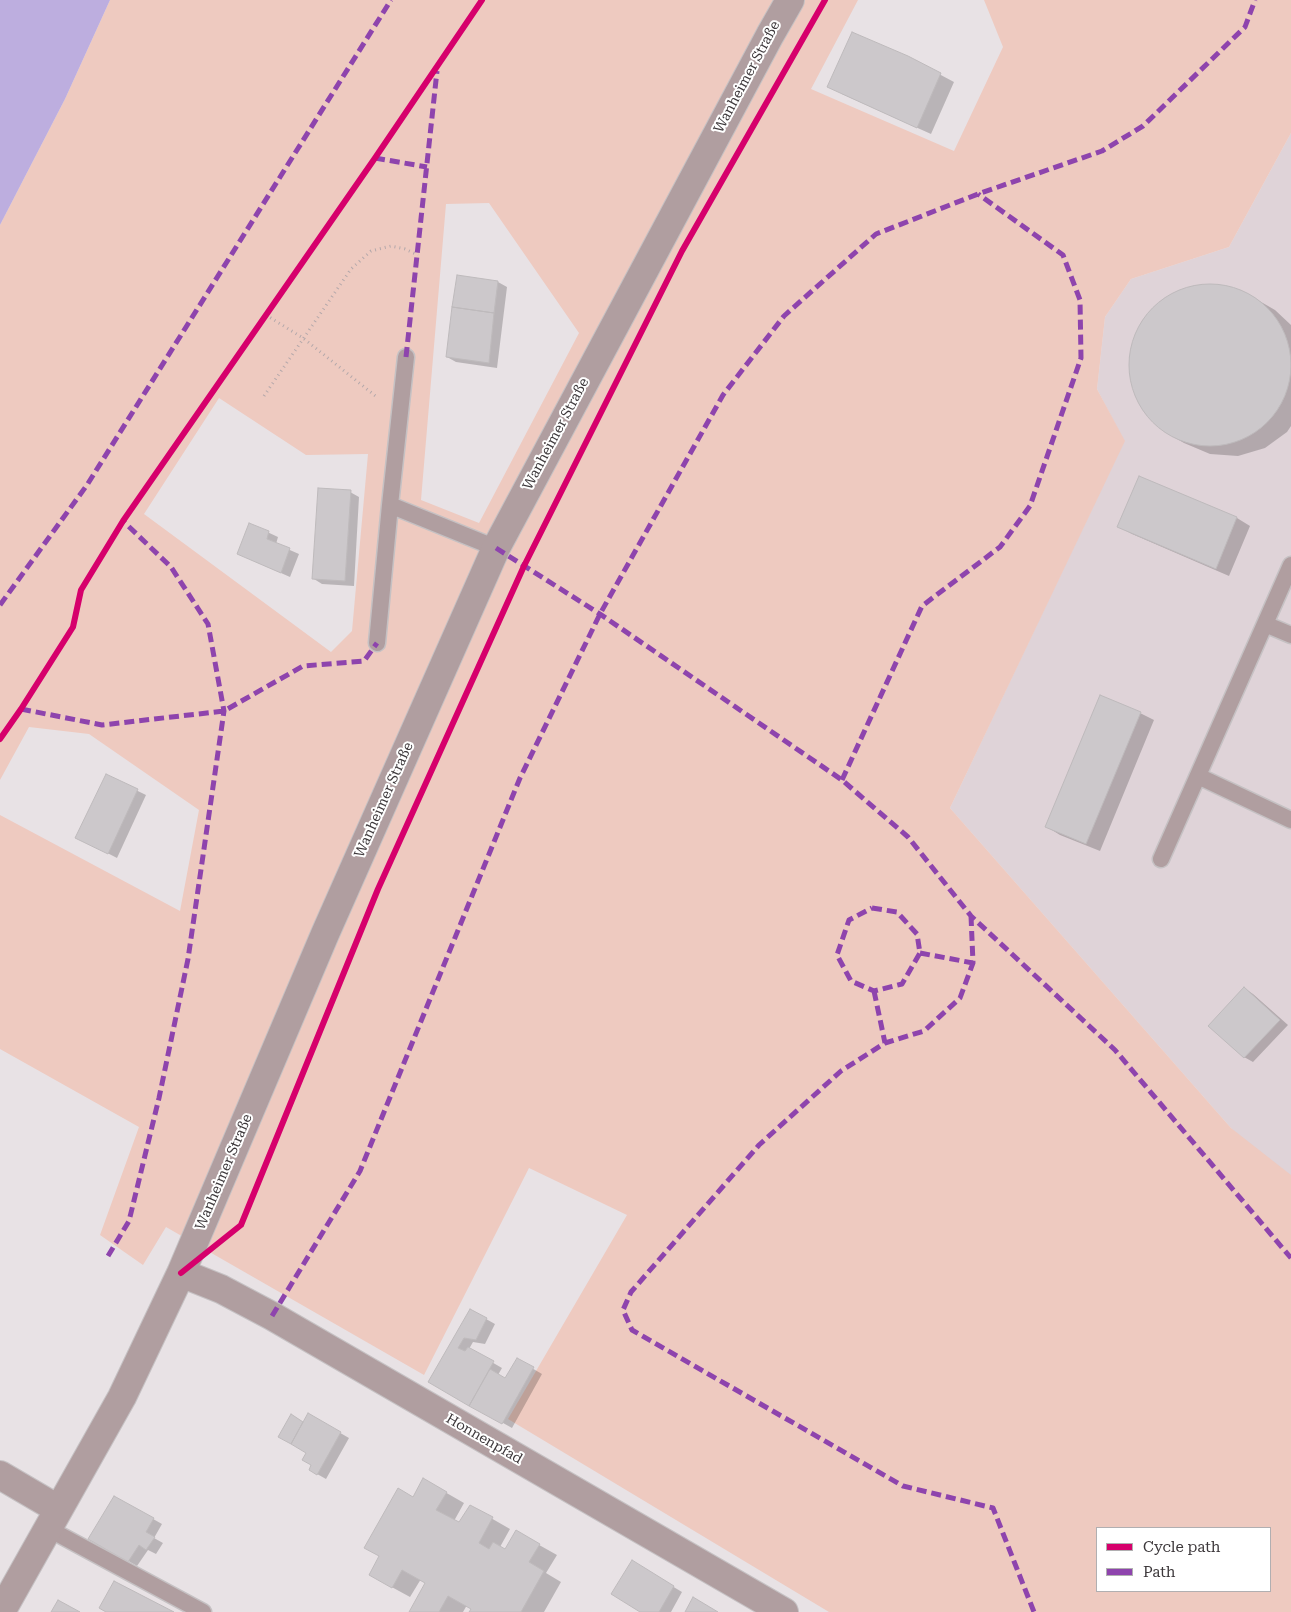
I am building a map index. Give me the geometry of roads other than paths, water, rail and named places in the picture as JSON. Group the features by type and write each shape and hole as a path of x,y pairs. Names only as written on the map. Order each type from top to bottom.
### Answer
{"street":[{"name":"Wanheimer Straße","path":"1,1612 122,1397 181,1274 325,934 496,548 790,0"},
{"name":"Honnenpfad","path":"181,1274 221,1289 272,1316 784,1612"},
{"path":"0,1475 53,1519"}],"lane":[{"path":"377,643 406,357"},
{"path":"390,505 496,548"},
{"path":"1161,859 1291,565"},
{"path":"1265,624 1291,635"},
{"path":"1198,776 1291,820"},
{"path":"53,1519 203,1612"}]}
